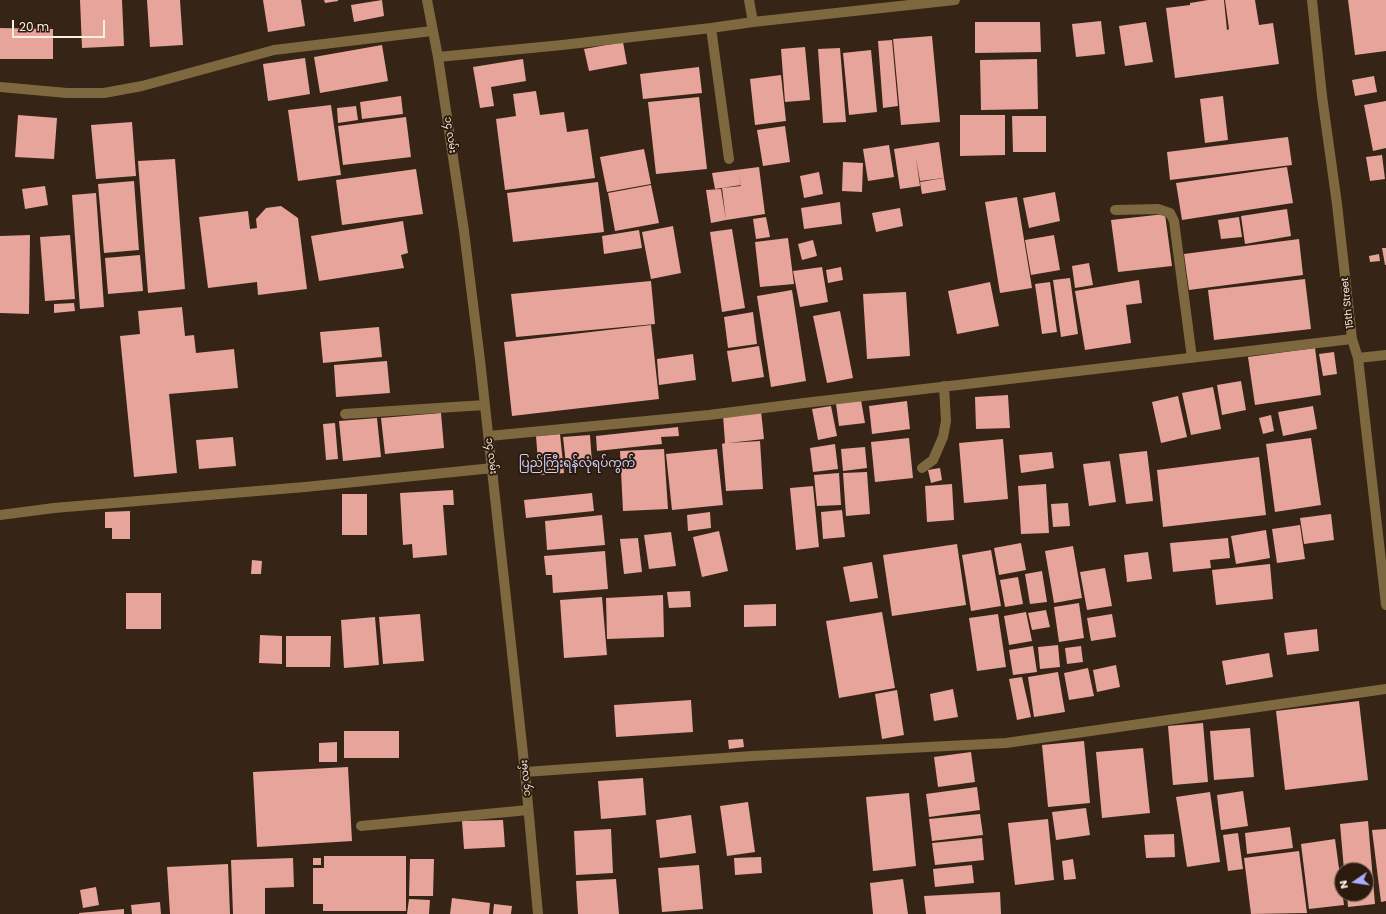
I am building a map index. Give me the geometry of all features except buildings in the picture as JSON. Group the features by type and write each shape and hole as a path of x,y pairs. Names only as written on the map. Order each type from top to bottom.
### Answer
{"street":[{"name":"၁၄ လမ်း","path":"427,0 438,57 464,231 493,468 525,772 538,914"},
{"path":"749,0 753,22"},
{"path":"438,57 955,0"},
{"name":"15th Street","path":"1312,0 1322,96 1337,204 1352,339 1358,358 1382,539 1386,605"},
{"path":"711,28 729,159"},
{"path":"0,87 67,93 104,93 142,86 274,50 432,31"},
{"path":"1115,210 1158,209 1170,213 1174,221 1192,358"},
{"path":"489,436 709,415 944,386 1352,339"},
{"path":"1358,358 1386,355"},
{"path":"922,468 933,460 943,437 946,421 944,386"},
{"path":"345,414 485,405"},
{"path":"0,515 54,508 305,487 493,468"},
{"path":"525,772 752,756 1006,743 1386,689"},
{"path":"361,826 528,810"}],"district":[{"name":"ပြည်ကြီးရန်လုံရပ်ကွက်","path":"577,464"}]}
